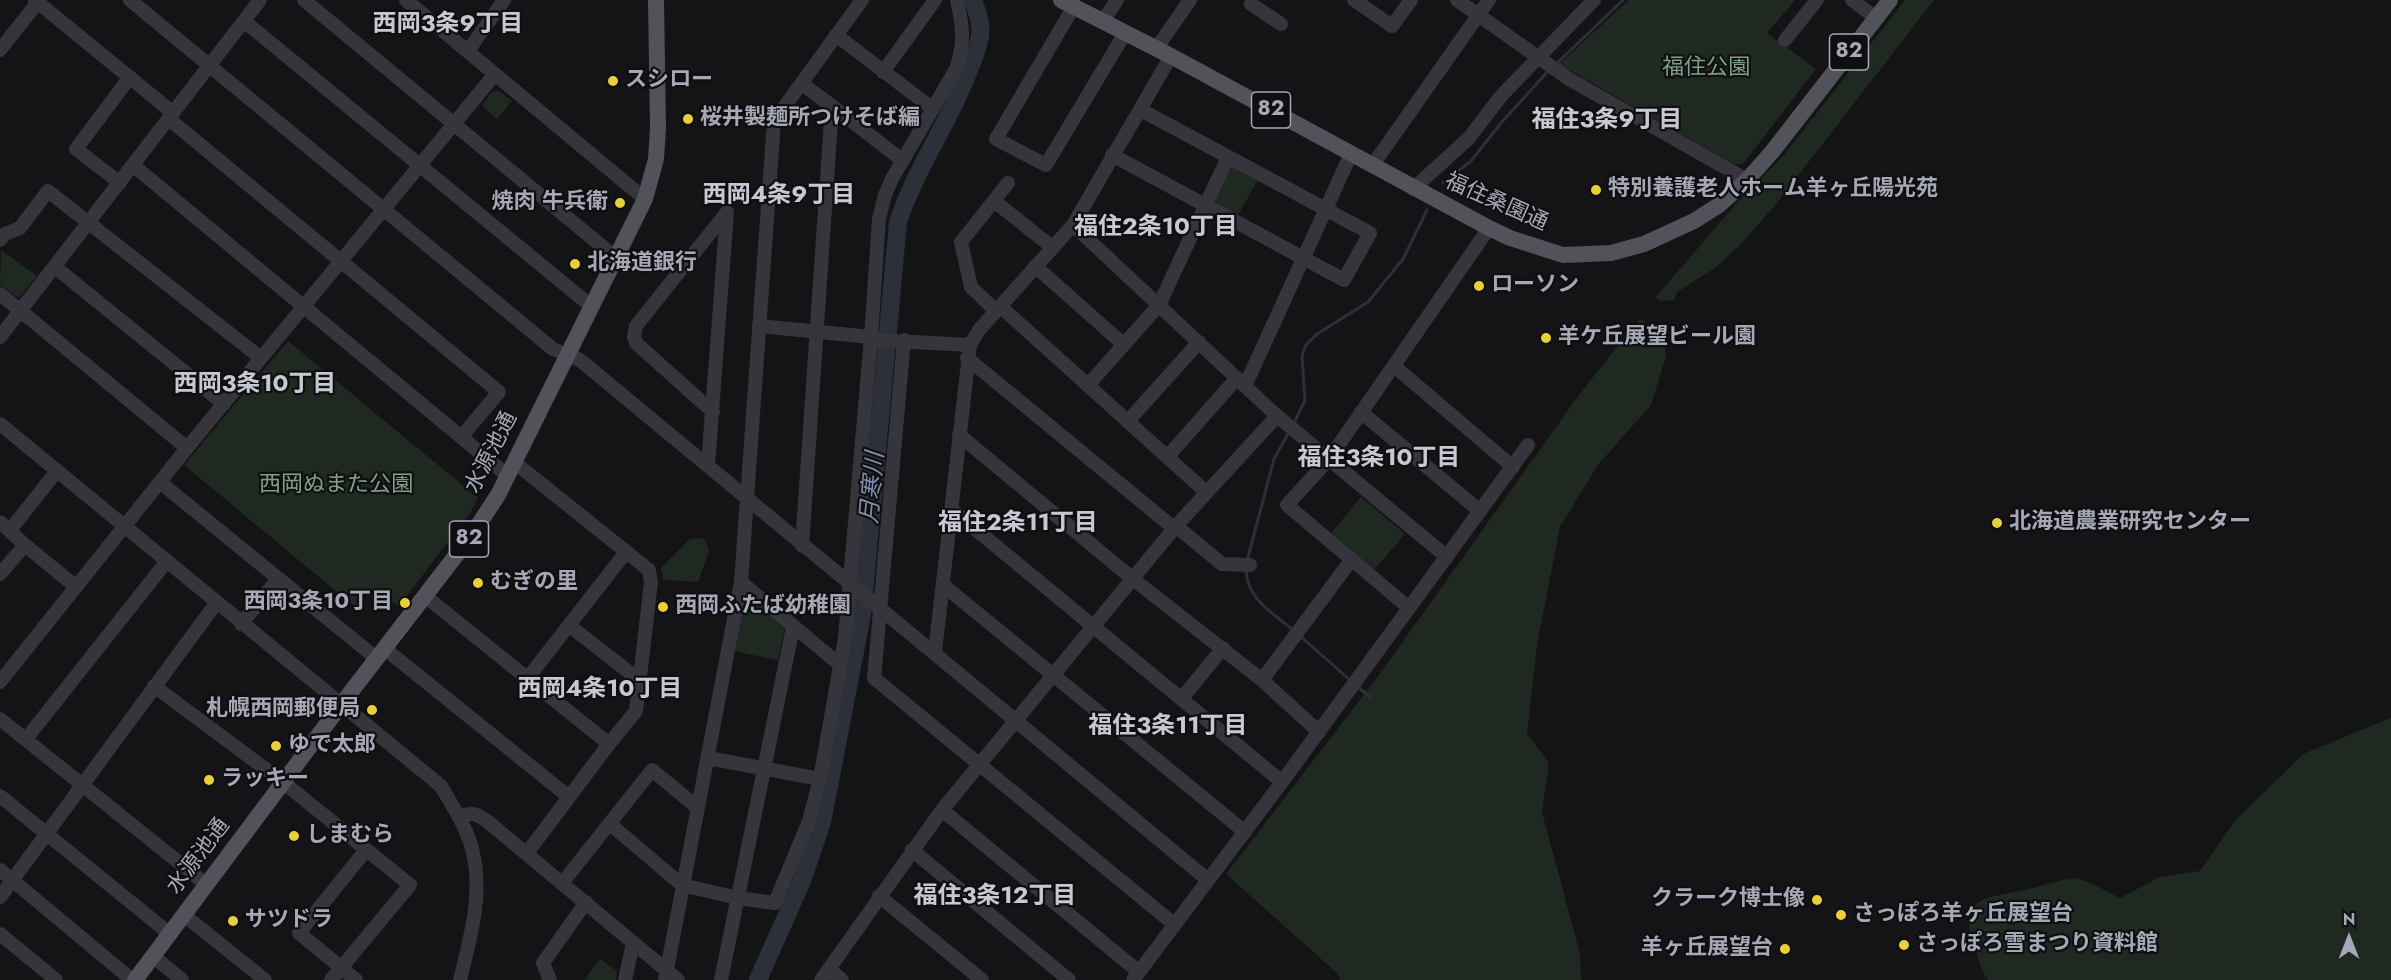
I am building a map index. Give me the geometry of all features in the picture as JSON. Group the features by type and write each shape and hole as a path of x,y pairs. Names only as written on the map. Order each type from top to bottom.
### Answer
{"main road":[{"name":"水源池通","path":"134,980 487,514 645,199 656,159 658,128 656,0"},
{"name":"福住桑園通","path":"1068,3 1489,228 1510,238 1563,255 1618,253 1644,244 1719,205 1747,180 1890,0"}],"street":[{"path":"130,0 553,349 580,360 1208,880"},
{"path":"0,337 260,0"},
{"path":"304,0 615,257"},
{"path":"405,0 645,199"},
{"path":"468,51 504,0"},
{"path":"670,977 682,885 741,582 774,121 862,0"},
{"path":"884,72 935,0"},
{"path":"610,824 682,885 738,898 775,903 809,821 820,779 845,638 852,584 873,338 879,219 885,195 902,160 956,69 962,52 964,32 957,0"},
{"path":"1103,21 1117,0"},
{"path":"935,652 968,351 979,330 1073,225 1112,155 1141,110 1164,53 1190,0"},
{"path":"1354,0 1392,26 1411,0"},
{"path":"1457,0 1547,64 1747,180"},
{"path":"1372,166 1489,0"},
{"path":"1413,189 1469,138 1501,96 1547,64 1594,0"},
{"path":"1785,40 1817,0"},
{"path":"1852,0 1876,18"},
{"path":"0,50 4,35 36,1 130,77 170,116 499,392 462,436"},
{"path":"1250,1 1281,24"},
{"path":"1068,3 996,140 1046,165 1125,33"},
{"path":"244,21 591,306"},
{"path":"836,35 933,109"},
{"path":"0,682 187,448 495,75"},
{"path":"120,183 76,148 130,77"},
{"path":"802,84 902,160"},
{"path":"802,546 832,106"},
{"path":"1112,155 1344,280 1370,233 1141,110"},
{"path":"1168,456 1241,382 1351,154"},
{"path":"1089,384 1159,304 1228,157"},
{"path":"134,166 462,436 649,570 651,582 636,711 527,853"},
{"path":"1008,183 962,242 971,287 1089,384 1206,492"},
{"path":"0,240 5,234 20,228 48,191 261,358"},
{"path":"994,201 1052,247"},
{"path":"708,465 713,412 727,212 636,326 634,337 636,343 713,412"},
{"path":"1073,225 1286,424 1447,557"},
{"path":"1409,608 1287,505 1329,459 1489,228"},
{"path":"1035,266 1123,344"},
{"path":"55,267 224,404"},
{"path":"0,294 187,448"},
{"path":"759,326 901,341 968,351 1170,525 1176,526 1222,564 1245,565"},
{"path":"901,341 878,605 874,678 1175,925"},
{"path":"1128,420 1199,342"},
{"path":"1394,366 1513,467"},
{"path":"1361,412 1480,511"},
{"path":"0,424 441,786 459,817 473,850 478,880 476,909 460,980"},
{"path":"842,980 825,974 942,810 1206,492 1286,424"},
{"path":"959,435 1133,579 1262,680 1319,732"},
{"path":"942,810 1136,976 1319,732 1528,446"},
{"path":"57,471 5,526 76,587"},
{"path":"161,483 278,579 380,653 569,797"},
{"path":"951,509 1282,782"},
{"path":"0,574 25,545"},
{"path":"527,679 626,552"},
{"path":"1262,680 1352,559"},
{"path":"26,739 168,561"},
{"path":"241,624 278,579"},
{"path":"741,582 840,665"},
{"path":"943,585 1245,832"},
{"path":"425,596 609,744"},
{"path":"0,897 45,832 217,602"},
{"path":"570,626 639,680"},
{"path":"721,980 793,627"},
{"path":"1182,698 1223,648"},
{"path":"154,686 283,783 410,885 331,980"},
{"path":"0,719 207,885"},
{"path":"708,758 820,779"},
{"path":"563,882 652,770 698,808"},
{"path":"0,796 170,934"},
{"path":"459,817 470,813 477,814 563,882 670,977"},
{"path":"356,980 299,933 366,850"},
{"path":"912,850 1065,979"},
{"path":"0,870 134,980"},
{"path":"879,896 982,980"},
{"path":"550,980 543,963 586,902"},
{"path":"184,915 265,980"},
{"path":"0,934 56,980"},
{"path":"625,980 633,943"},
{"path":"153,956 182,980"}],"green space":[{"name":"福住公園","path":"1629,0 1795,0 1767,33 1816,69 1743,164 1733,164 1559,64"},
{"path":"1905,0 1934,0 1776,204 1742,243 1715,268 1677,292 1674,300 1661,301 1656,297 1735,205 1784,155"},
{"path":"499,91 512,101 497,119 482,106 492,92"},
{"path":"1234,166 1258,180 1238,215 1217,204 1215,200 1229,167"},
{"path":"1,250 37,276 19,298 0,285"},
{"path":"1640,318 1663,339 1666,356 1651,405 1597,466 1560,527 1537,645 1527,734 1549,763 1542,812 1580,954 1581,980 1340,980 1338,974 1226,874 1379,675 1576,399"},
{"name":"西岡ぬまた公園","path":"288,341 478,498 470,513 399,606 370,588 355,607 184,465"},
{"path":"1361,497 1405,534 1374,570 1331,533"},
{"path":"704,538 709,551 698,582 663,580 661,568 690,539"},
{"path":"743,586 786,622 778,660 733,651"},
{"path":"2391,718 2391,980 1988,980 1982,970 1969,926 1970,914 1974,906 1982,900 2074,878 2089,882 2120,898 2160,877 2200,871 2235,821 2303,754"},
{"path":"600,959 617,971 616,980 584,980"}],"waterway":[{"name":"月寒川","path":"758,980 802,881 822,822 862,615 898,222 913,184 959,94 976,51 980,27 973,0"},
{"path":"1555,65 1623,0"},
{"path":"1443,183 1471,161 1501,123 1550,69"},
{"path":"1294,423 1305,400 1302,356 1306,345 1317,334 1368,302 1403,259 1427,210"},
{"path":"1247,561 1274,459 1289,432"},
{"path":"1246,568 1247,579 1255,597 1294,631"},
{"path":"1299,635 1350,680"},
{"path":"1358,687 1370,697"}],"place":[{"name":"スシロー","path":"613,81"},
{"name":"桜井製麺所つけそば編","path":"688,119"},
{"name":"特別養護老人ホーム羊ヶ丘陽光苑","path":"1596,190"},
{"name":"焼肉 牛兵衛","path":"620,203"},
{"name":"北海道銀行","path":"575,264"},
{"name":"ローソン","path":"1479,286"},
{"name":"羊ケ丘展望ビール園","path":"1546,338"},
{"name":"北海道農業研究センター","path":"1997,523"},
{"name":"むぎの里","path":"478,583"},
{"name":"西岡3条10丁目","path":"405,603"},
{"name":"西岡ふたば幼稚園","path":"663,607"},
{"name":"札幌西岡郵便局","path":"372,710"},
{"name":"ゆで太郎","path":"276,746"},
{"name":"ラッキー","path":"209,780"},
{"name":"しまむら","path":"294,836"},
{"name":"クラーク博士像","path":"1817,900"},
{"name":"さっぽろ羊ヶ丘展望台","path":"1841,915"},
{"name":"サツドラ","path":"233,921"},
{"name":"さっぽろ雪まつり資料館","path":"1904,945"},
{"name":"羊ヶ丘展望台","path":"1785,949"}],"district":[{"name":"西岡3条9丁目","path":"448,25"},
{"name":"福住3条9丁目","path":"1607,121"},
{"name":"西岡4条9丁目","path":"779,196"},
{"name":"福住2条10丁目","path":"1156,228"},
{"name":"西岡3条10丁目","path":"255,385"},
{"name":"福住3条10丁目","path":"1379,459"},
{"name":"福住2条11丁目","path":"1018,524"},
{"name":"西岡4条10丁目","path":"600,690"},
{"name":"福住3条11丁目","path":"1168,727"},
{"name":"福住3条12丁目","path":"995,897"}]}
